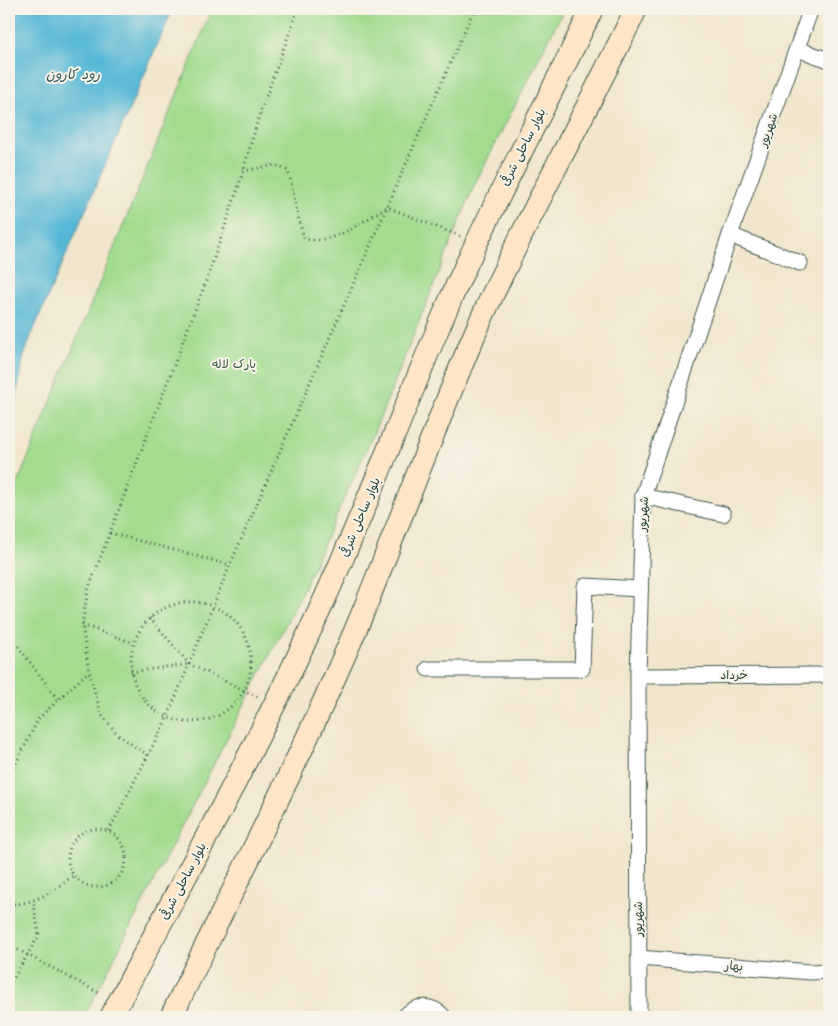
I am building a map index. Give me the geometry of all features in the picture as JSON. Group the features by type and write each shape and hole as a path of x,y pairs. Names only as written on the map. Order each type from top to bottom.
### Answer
{"main road":[{"name":"بلوار ساحلی شرقی","path":"115,1010 320,609 367,503 420,369 476,242 592,9"},
{"path":"171,1017 308,737 358,624 406,508 454,382 486,310 636,9"}],"street":[{"name":"شهریور","path":"639,1017 638,676 642,496 730,235 811,9"},
{"path":"797,49 829,60"},
{"path":"730,235 800,263"},
{"path":"642,496 722,514"},
{"path":"428,669 582,669 585,586 640,589"},
{"name":"خرداد","path":"638,676 829,675"},
{"name":"بهار","path":"638,958 810,972 829,971"},
{"path":"404,1017 415,1008 423,1006 438,1011 444,1017"}],"path":[{"path":"148,755 119,736 101,714 89,671 82,625 88,590 208,276 243,171 258,118 298,9"},
{"path":"109,831 167,718 215,607 230,565 474,9"},
{"path":"243,171 276,165 288,171 295,194 299,224 305,239 316,241 340,235 387,207"},
{"path":"387,207 476,242"},
{"path":"110,533 230,565"},
{"path":"198,602 215,607 235,621 249,642 252,659 251,676 244,692 234,706 219,716 202,722 184,722 167,718 150,707 138,691 131,672 131,657 140,629 150,618 164,608 181,603 198,602"},
{"path":"150,618 190,664 244,692 274,702"},
{"path":"82,625 134,643"},
{"path":"9,634 58,700"},
{"path":"131,672 190,664"},
{"path":"9,777 39,718 89,671"},
{"path":"90,829 109,831 123,844 126,854 122,873 108,886 89,887 73,876 67,858 74,840 81,833 90,829"},
{"path":"9,904 24,904 46,895 73,876"},
{"path":"9,986 26,954 40,935 33,900"},
{"path":"9,945 115,1010"}],"green space":[{"name":"پارک لاله","path":"212,9 564,9 474,186 373,435 298,600 84,1017 9,1017 9,504"}],"water":[{"name":"رود کارون","path":"9,9 173,9 31,336 23,359 9,443"}]}
